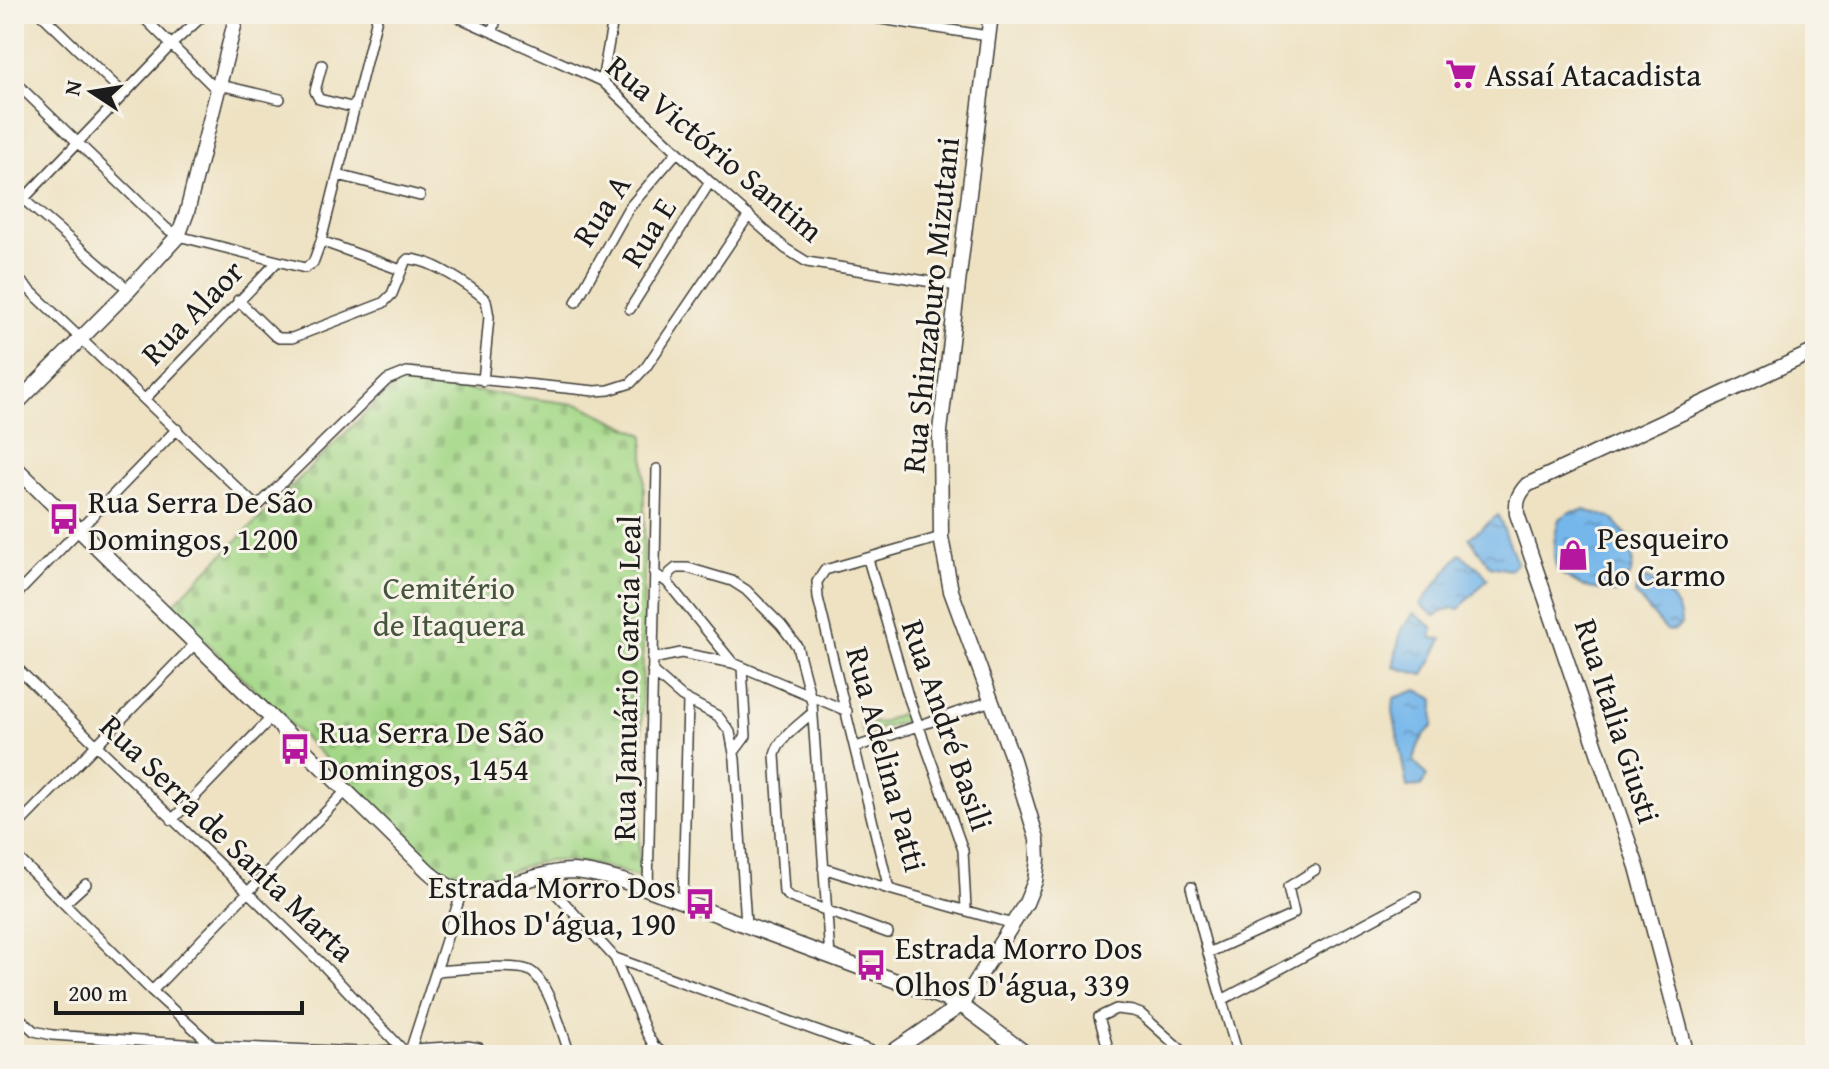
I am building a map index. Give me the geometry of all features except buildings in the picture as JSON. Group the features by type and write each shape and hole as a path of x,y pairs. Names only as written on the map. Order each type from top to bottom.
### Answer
{"street":[{"path":"41,14 124,94"},
{"path":"140,14 219,88 280,99"},
{"path":"14,209 172,44 205,14"},
{"path":"14,406 178,236 187,212 237,14"},
{"path":"14,81 153,217 178,236 277,262 309,266 321,241 378,14"},
{"name":"Rua Victório Santim","path":"451,14 602,81 710,182 786,249 807,262 957,286"},
{"path":"493,32 497,14"},
{"path":"602,81 614,14"},
{"path":"850,14 988,36"},
{"name":"Rua Shinzaburo Mizutani","path":"886,1055 961,1005 1013,924 1035,881 1037,839 1013,760 951,591 941,537 940,431 991,14"},
{"path":"322,65 315,91 319,99 355,108"},
{"name":"Rua A","path":"576,302 628,209 677,152"},
{"path":"338,175 420,196"},
{"name":"Rua E","path":"630,309 710,182"},
{"path":"23,199 129,290"},
{"path":"14,275 257,507 369,397 396,375 407,372 595,391 631,383 646,367 749,215"},
{"path":"321,241 401,270"},
{"path":"238,300 274,335 292,338 383,303 392,294 408,259 421,260 486,300 489,317 483,381"},
{"name":"Rua Alaor","path":"145,399 277,262"},
{"name":"Rua Italia Giusti","path":"1687,1055 1637,867 1517,514 1516,503 1519,493 1527,485 1815,351"},
{"path":"14,597 177,429"},
{"path":"14,466 428,871 462,891 558,872 585,873 648,889 961,1005 1028,1055"},
{"name":"Rua Januário Garcia Leal","path":"648,889 657,469"},
{"path":"868,559 941,537"},
{"name":"Rua Adelina Patti","path":"868,559 825,570 817,582 818,598 889,889 1013,924"},
{"name":"Rua André Basili","path":"868,559 918,726 963,850 966,909"},
{"path":"668,578 681,568 726,578 746,590 797,646 812,713 830,957"},
{"path":"654,573 668,578 738,665 746,736 734,752"},
{"path":"14,829 196,643"},
{"path":"652,659 681,653 738,665 847,711"},
{"name":"Rua Serra de Santa Marta","path":"14,665 323,965 407,1051"},
{"path":"652,671 673,691 718,716 725,724 734,752 746,924"},
{"path":"683,901 688,701"},
{"path":"856,747 991,701"},
{"path":"812,713 786,737 775,755 783,887 790,897 888,933"},
{"path":"172,820 272,717"},
{"path":"152,991 346,791"},
{"path":"14,854 152,991 213,1046"},
{"path":"823,868 889,889"},
{"path":"1208,953 1294,913 1288,887 1315,870"},
{"path":"540,876 615,958 647,1034 654,1046 665,1055"},
{"path":"65,903 86,884"},
{"path":"1191,887 1236,1055"},
{"path":"407,1051 462,891"},
{"path":"1222,1000 1416,896"},
{"path":"615,958 886,1055"},
{"path":"436,971 515,968 531,971 541,983 570,1055"},
{"path":"1110,1055 1099,1017 1123,1008 1141,1014 1187,1055"},
{"path":"14,1013 34,1031 52,1035 213,1046 407,1051 467,1046 479,1048 484,1055"},
{"path":"14,1033 23,1022"}],"green space":[{"name":"Cemitério de Itaquera","path":"398,381 581,405 644,435 639,878 604,867 567,861 531,864 485,878 462,879 448,874 170,607"},
{"path":"904,712 906,721 863,734 860,722 880,723"}],"water":[{"path":"1584,510 1612,518 1629,538 1633,560 1631,574 1616,593 1584,587 1558,572 1554,546 1559,519 1571,512"},
{"path":"1498,515 1517,562 1510,570 1490,566 1469,538"},
{"path":"1460,554 1488,579 1459,609 1451,608 1435,616 1420,604"},
{"path":"1644,577 1657,583 1674,602 1681,624 1676,630 1664,628 1635,594 1637,584"},
{"path":"1414,613 1432,627 1432,638 1442,639 1424,675 1393,667 1401,630"},
{"path":"1417,690 1434,699 1433,726 1420,742 1414,762 1427,776 1421,786 1407,787 1393,711 1394,698"}],"place":[{"name":"Assaí Atacadista","path":"1461,74"},
{"name":"Rua Serra De São Domingos, 1200","path":"64,519"},
{"name":"Pesqueiro do Carmo","path":"1573,555"},
{"name":"Rua Serra De São Domingos, 1454","path":"295,749"},
{"name":"Estrada Morro Dos Olhos D'água, 190","path":"700,904"},
{"name":"Estrada Morro Dos Olhos D'água, 339","path":"871,965"}]}
